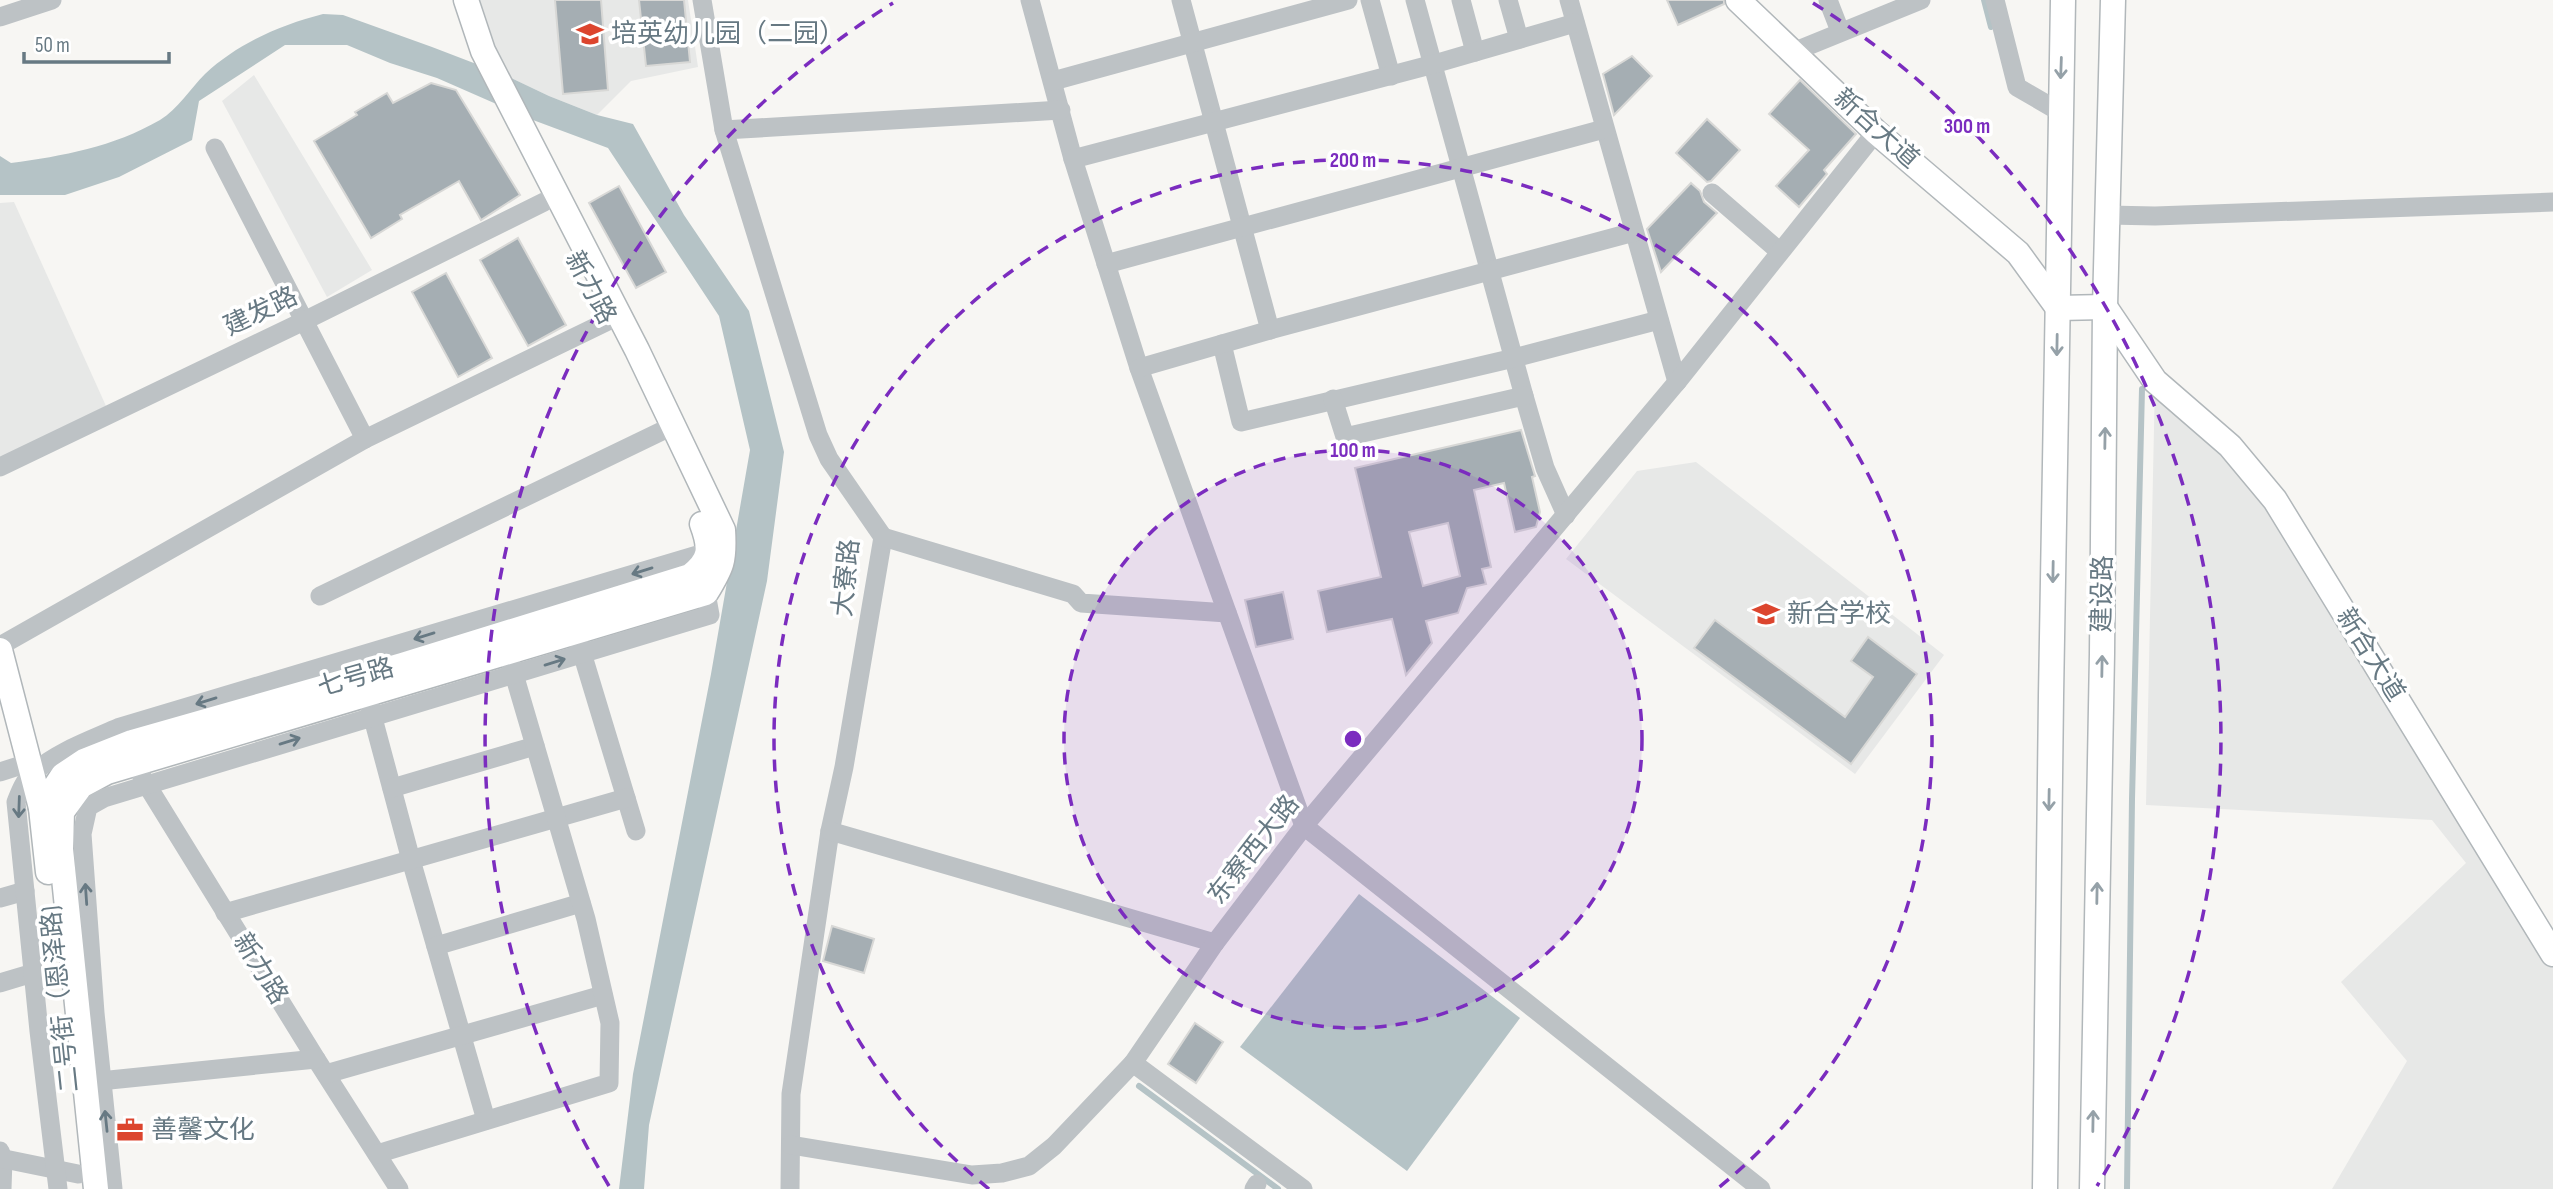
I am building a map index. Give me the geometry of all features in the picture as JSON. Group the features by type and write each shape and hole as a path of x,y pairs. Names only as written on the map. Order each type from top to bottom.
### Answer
{"main road":[{"name":"新力路","path":"449,0 511,123 544,202 702,504 708,540 707,552"},
{"path":"466,0 473,47"},
{"name":"新合大道","path":"1738,0 1876,132 2018,253 2058,308"},
{"name":"建设路","path":"2045,1189 2063,0"},
{"name":"建设路","path":"2092,1189 2102,667 2105,307 2113,0"},
{"path":"511,123 637,350 702,504 723,530 722,566 698,584"},
{"path":"2058,308 2105,307"},
{"name":"新合大道","path":"2105,307 2155,381 2230,446 2275,500 2553,954"},
{"path":"698,584 707,552"},
{"name":"七号路","path":"52,810 63,775 84,761 370,706 579,643 698,584"},
{"name":"七号路","path":"134,753 402,665 698,584"},
{"path":"0,648 30,768 52,810"},
{"name":"二号街（恩泽路)","path":"52,810 61,849 93,1081 74,1182"},
{"name":"二号街（恩泽路)","path":"52,810 74,1182"}],"street":[{"path":"0,18 52,0"},
{"name":"大寮路","path":"702,0 724,130 818,435 829,459 883,537 844,767 830,831 791,1094 790,1189"},
{"path":"1030,0 1073,159 1139,368 1304,826 1760,1189"},
{"path":"1181,0 1270,330"},
{"path":"1053,81 1348,0"},
{"path":"1370,0 1391,76"},
{"path":"1415,0 1545,468 1566,515"},
{"path":"1461,0 1475,52"},
{"path":"1508,0 1519,39"},
{"path":"1569,0 1676,382"},
{"path":"1828,0 1840,31"},
{"path":"1793,52 1840,31 1876,8 1921,0"},
{"path":"1995,0 2017,87 2060,112"},
{"path":"1073,159 1391,76 1575,23"},
{"path":"724,130 1061,110"},
{"path":"1106,264 1604,129"},
{"name":"东寮西大路","path":"791,1145 968,1182 1002,1181 1030,1166 1054,1146 1133,1062 1215,943 1304,826 1676,382 1876,132"},
{"path":"215,148 365,439"},
{"path":"1712,193 1779,251"},
{"name":"建发路","path":"0,467 544,202"},
{"path":"2108,215 2155,216 2553,202"},
{"path":"1139,368 1634,232"},
{"path":"1222,344 1241,422 1514,358 1659,320"},
{"path":"0,648 365,439 608,321"},
{"path":"1333,399 1345,437 1524,396"},
{"path":"320,596 662,431"},
{"path":"883,537 1073,594 1081,603 1227,613"},
{"path":"0,772 30,768 120,727 707,552"},
{"path":"579,643 636,831"},
{"path":"377,1154 609,1083 610,1023 581,903 511,664"},
{"path":"113,1189 93,1081 82,834 88,807 104,798 147,786 370,706 486,1120"},
{"path":"392,788 535,746"},
{"name":"新力路","path":"134,753 147,786 399,1189"},
{"path":"30,768 16,802 33,973 74,1182"},
{"path":"225,913 626,798"},
{"path":"830,831 1215,943"},
{"path":"0,898 25,891"},
{"path":"436,946 581,903"},
{"path":"0,983 33,973"},
{"path":"93,1081 321,1066 462,1035 603,995"},
{"path":"1133,1062 1303,1189"},
{"path":"2,1189 1,1156 74,1182"}],"shaded area":[{"name":"培英幼儿园（二园）","path":"472,0 688,0 698,67 631,81 597,115 505,75"},
{"path":"323,14 343,15 505,75 597,115 633,124 684,215 749,311 784,452 767,581 649,1125 644,1189 619,1189 633,1074 711,674 750,450 719,316 608,148 533,120 437,78 347,45 285,45 199,101 192,140 119,177 65,195 0,195 0,156 11,163 87,149 124,137 160,120 178,105 217,63 245,45 275,30"},
{"path":"254,75 372,270 327,297 222,101"},
{"path":"14,202 106,406 0,458 0,203"},
{"path":"2155,381 2230,446 2553,954 2553,1189 2332,1189 2407,1061 2341,982 2466,863 2432,820 2146,805"},
{"name":"新合学校","path":"1696,462 1944,655 1855,774 1566,559 1637,471"},
{"path":"1359,894 1520,1018 1407,1171 1240,1047"}],"building":[{"path":"555,0 601,0 608,90 563,94"},
{"path":"639,0 684,0 690,62 646,66"},
{"path":"1667,0 1724,0 1724,4 1678,25"},
{"path":"1632,56 1652,76 1614,115 1603,74"},
{"path":"1800,80 1856,134 1824,170 1827,174 1799,207 1776,186 1809,150 1769,114"},
{"path":"431,83 456,90 520,195 481,220 459,181 400,215 402,219 371,238 314,141 387,93 393,103"},
{"path":"1707,119 1740,150 1707,182 1676,153"},
{"path":"1691,183 1700,191 1704,202 1717,213 1661,272 1647,229"},
{"path":"619,186 666,272 636,288 589,203"},
{"path":"518,238 566,325 528,346 480,260"},
{"path":"446,273 492,358 458,377 412,292"},
{"path":"1521,430 1535,476 1532,477 1540,512 1536,527 1515,532 1504,483 1474,490 1491,567 1482,569 1486,584 1467,588 1458,613 1426,621 1432,643 1406,675 1392,619 1327,632 1318,591 1381,577 1355,468","holes":["1448,523 1460,576 1423,586 1409,532"]},
{"path":"1283,592 1293,639 1256,647 1245,600"},
{"path":"1715,620 1845,717 1873,677 1851,661 1868,637 1917,674 1851,764 1694,648"},
{"path":"832,926 874,939 864,973 823,961"},
{"path":"1195,1023 1223,1042 1196,1083 1168,1064"}],"waterway":[{"path":"1984,0 1991,27"},
{"path":"2127,1189 2132,799 2142,389"},
{"path":"1139,1086 1278,1189"}],"place":[{"name":"培英幼儿园（二园）","path":"590,34"},
{"name":"新合学校","path":"1766,614"},
{"name":"善馨文化","path":"130,1130"}]}
